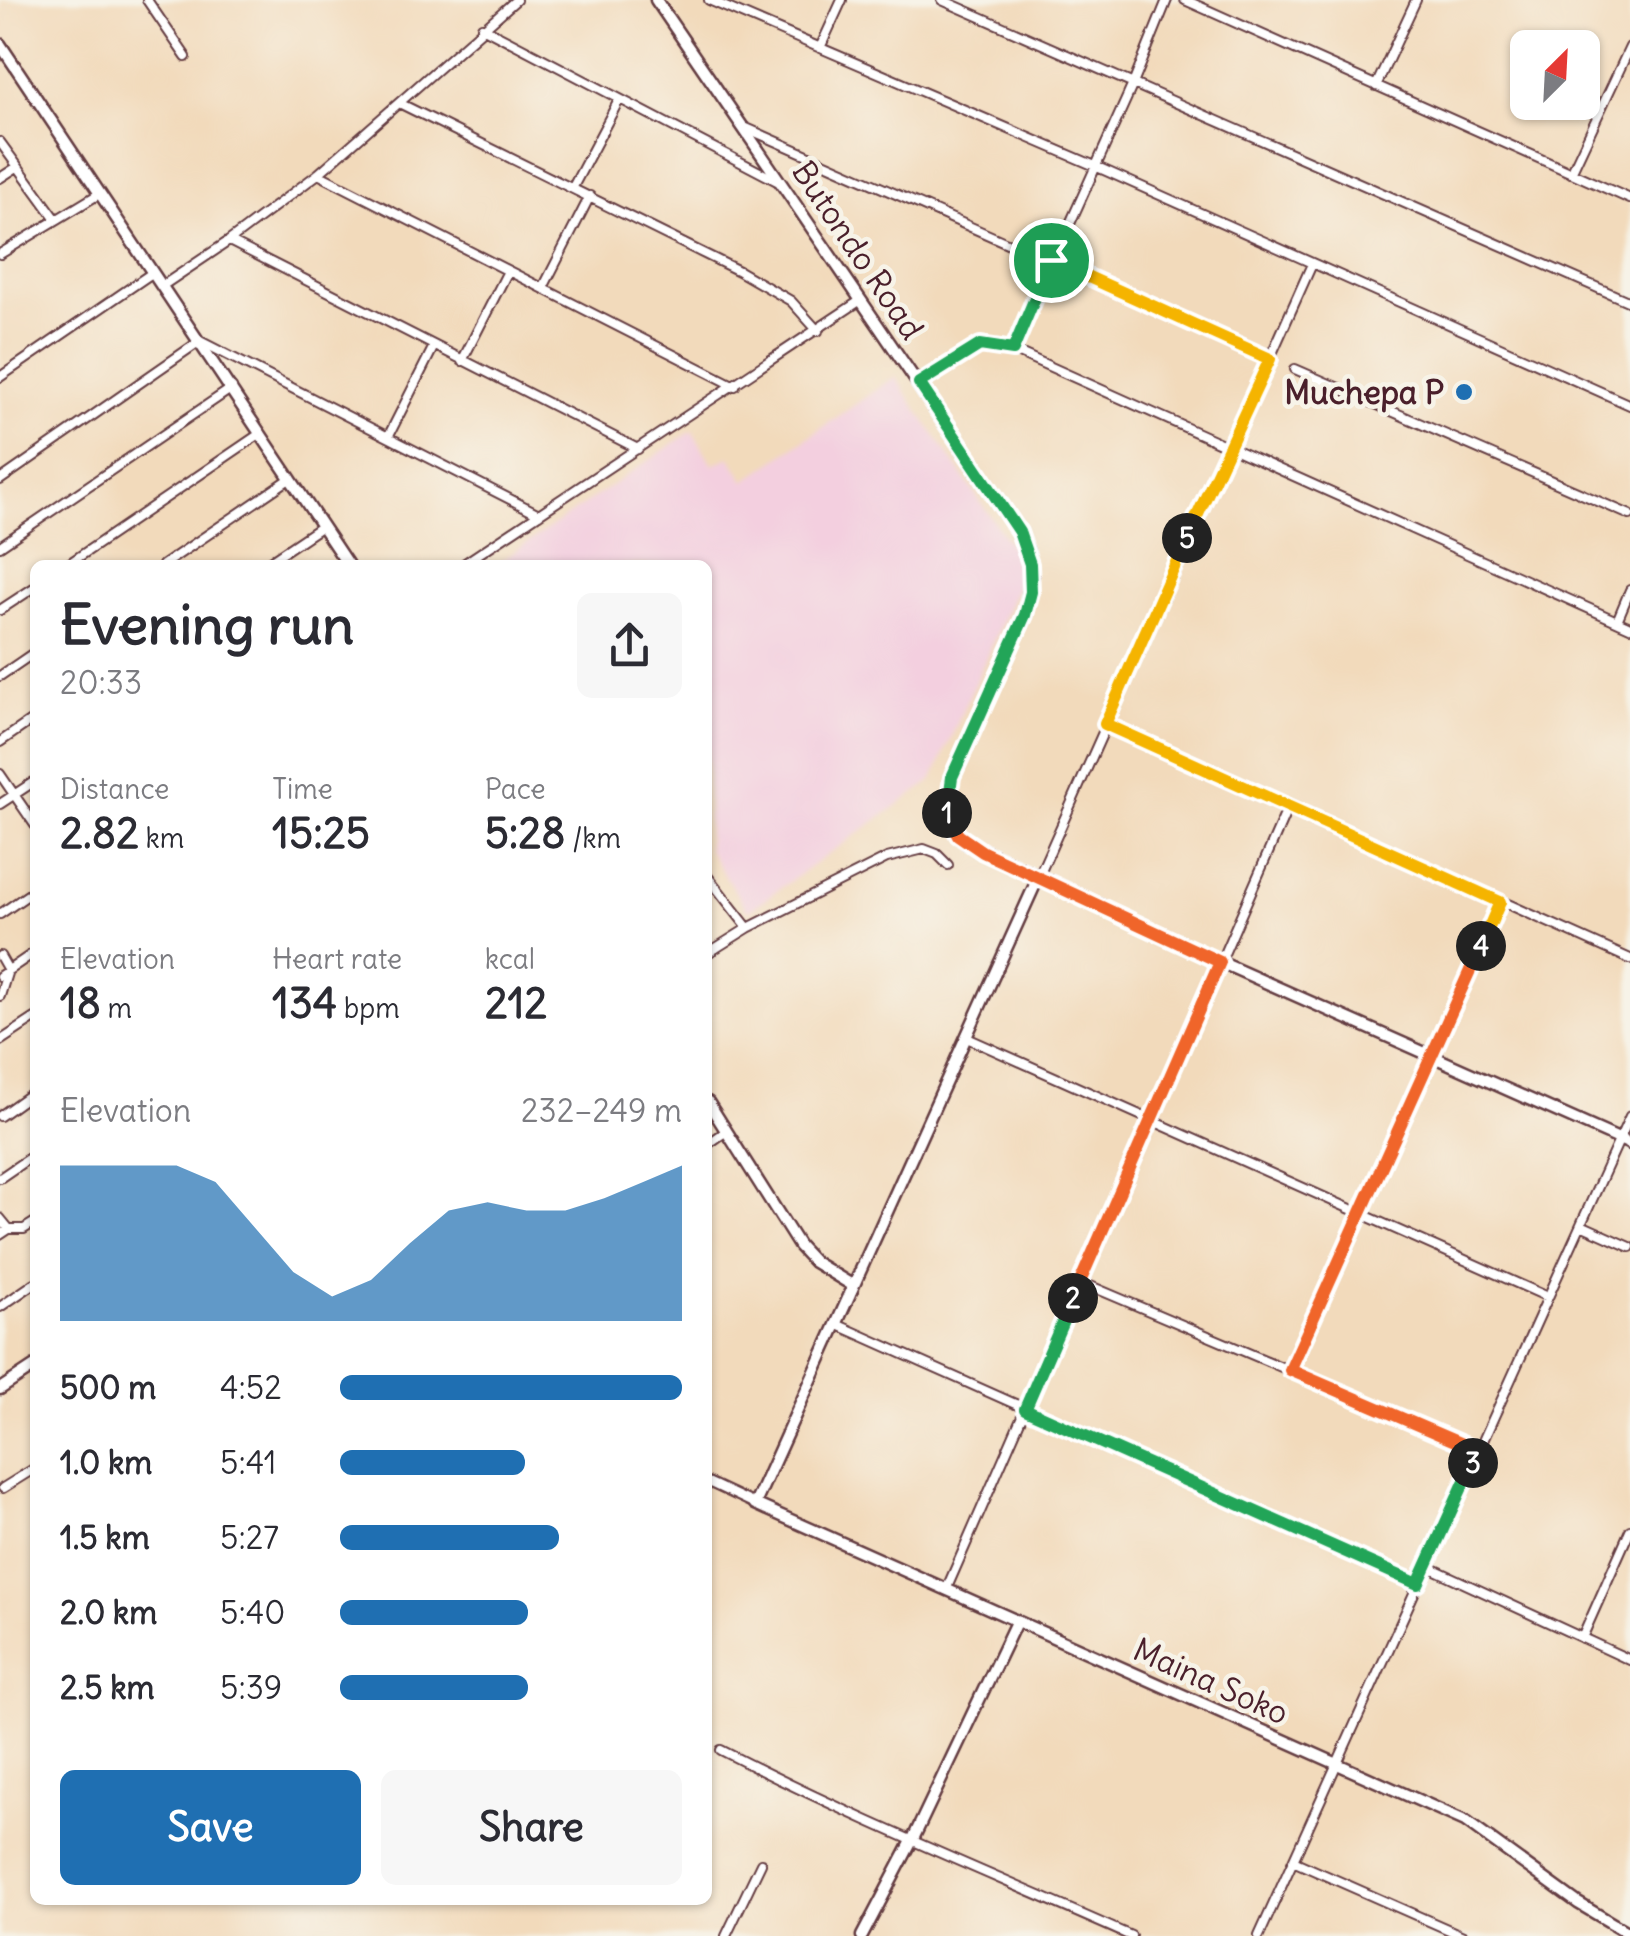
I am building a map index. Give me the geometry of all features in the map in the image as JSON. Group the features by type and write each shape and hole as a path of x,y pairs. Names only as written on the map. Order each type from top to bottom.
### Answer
{"street":[{"path":"147,0 186,57"},
{"path":"162,286 318,174 516,0"},
{"name":"Butondo Road","path":"656,0 919,383 1028,550 1032,577 1025,615 952,777 948,814 958,835 1038,878 1220,962 1625,1141"},
{"path":"710,0 1095,166 1630,406"},
{"path":"820,48 842,0"},
{"path":"942,0 1630,302"},
{"path":"1013,350 1168,0"},
{"path":"1185,0 1630,199"},
{"path":"1376,86 1414,1"},
{"path":"482,27 781,183"},
{"path":"0,45 345,560"},
{"path":"1571,172 1630,48"},
{"path":"572,187 619,100"},
{"path":"401,104 762,283 791,301 818,331"},
{"path":"742,126 1270,359"},
{"path":"0,142 56,220"},
{"path":"0,178 17,167"},
{"path":"318,174 734,386"},
{"path":"0,254 99,194"},
{"path":"542,288 590,196"},
{"path":"229,241 638,449"},
{"path":"712,1484 755,1504 1312,264"},
{"path":"462,361 508,271"},
{"path":"0,377 152,273"},
{"path":"470,560 861,300"},
{"path":"200,341 539,514"},
{"path":"0,480 200,341"},
{"path":"919,383 980,345 1013,350 1630,627"},
{"path":"388,435 434,346"},
{"path":"1295,368 1630,514"},
{"path":"0,546 232,388"},
{"path":"74,560 261,434"},
{"path":"171,560 292,478"},
{"path":"271,560 322,526"},
{"path":"0,610 30,589"},
{"path":"1616,621 1630,590"},
{"path":"0,676 30,655"},
{"path":"0,742 30,721"},
{"path":"1105,724 1630,959"},
{"path":"0,774 30,818"},
{"path":"0,804 30,784"},
{"path":"946,1590 1289,804"},
{"path":"712,950 748,928 897,854 924,849 937,854 948,865"},
{"path":"712,882 748,928"},
{"path":"0,914 30,893"},
{"path":"1290,1370 1500,902"},
{"path":"4,973 30,955"},
{"path":"0,956 4,973 0,996"},
{"path":"0,1041 30,1021"},
{"path":"967,1038 1548,1297"},
{"path":"0,1116 30,1095"},
{"path":"712,1109 799,1246 814,1262 852,1285"},
{"path":"1259,1936 1581,1225 1625,1141 1630,1116"},
{"path":"712,1141 725,1132"},
{"path":"0,1178 30,1157"},
{"path":"0,1218 9,1229"},
{"path":"1581,1225 1630,1247"},
{"path":"24,1230 30,1226"},
{"path":"0,1235 9,1229 30,1231"},
{"path":"1081,1282 1478,1451"},
{"path":"0,1307 30,1286"},
{"path":"836,1324 1418,1584"},
{"path":"0,1389 30,1369"},
{"path":"3,1488 30,1471"},
{"name":"Maina Soko","path":"755,1504 1464,1820 1578,1903 1630,1934"},
{"path":"1582,1638 1630,1530"},
{"path":"1427,1566 1630,1660"},
{"path":"862,1936 913,1839 1016,1622"},
{"path":"721,1750 864,1821 1131,1936"},
{"path":"1293,1861 1463,1936"},
{"path":"726,1936 761,1863"}],"shaded area":[{"path":"895,377 1012,548 1019,576 932,781 748,911 712,856 712,560 502,560 692,431 713,465 730,457 745,481"}],"place":[{"name":"Muchepa P","path":"1464,392"}],"route":[{"path":"1051,260 1270,359 1105,724 1500,902 1290,1370 1478,1451 1418,1584 1025,1409 1220,962 983,852 958,835 948,814 952,777 1025,615 1032,577 1028,550 1019,532 919,383 980,345 1013,350 1051,260"}]}
